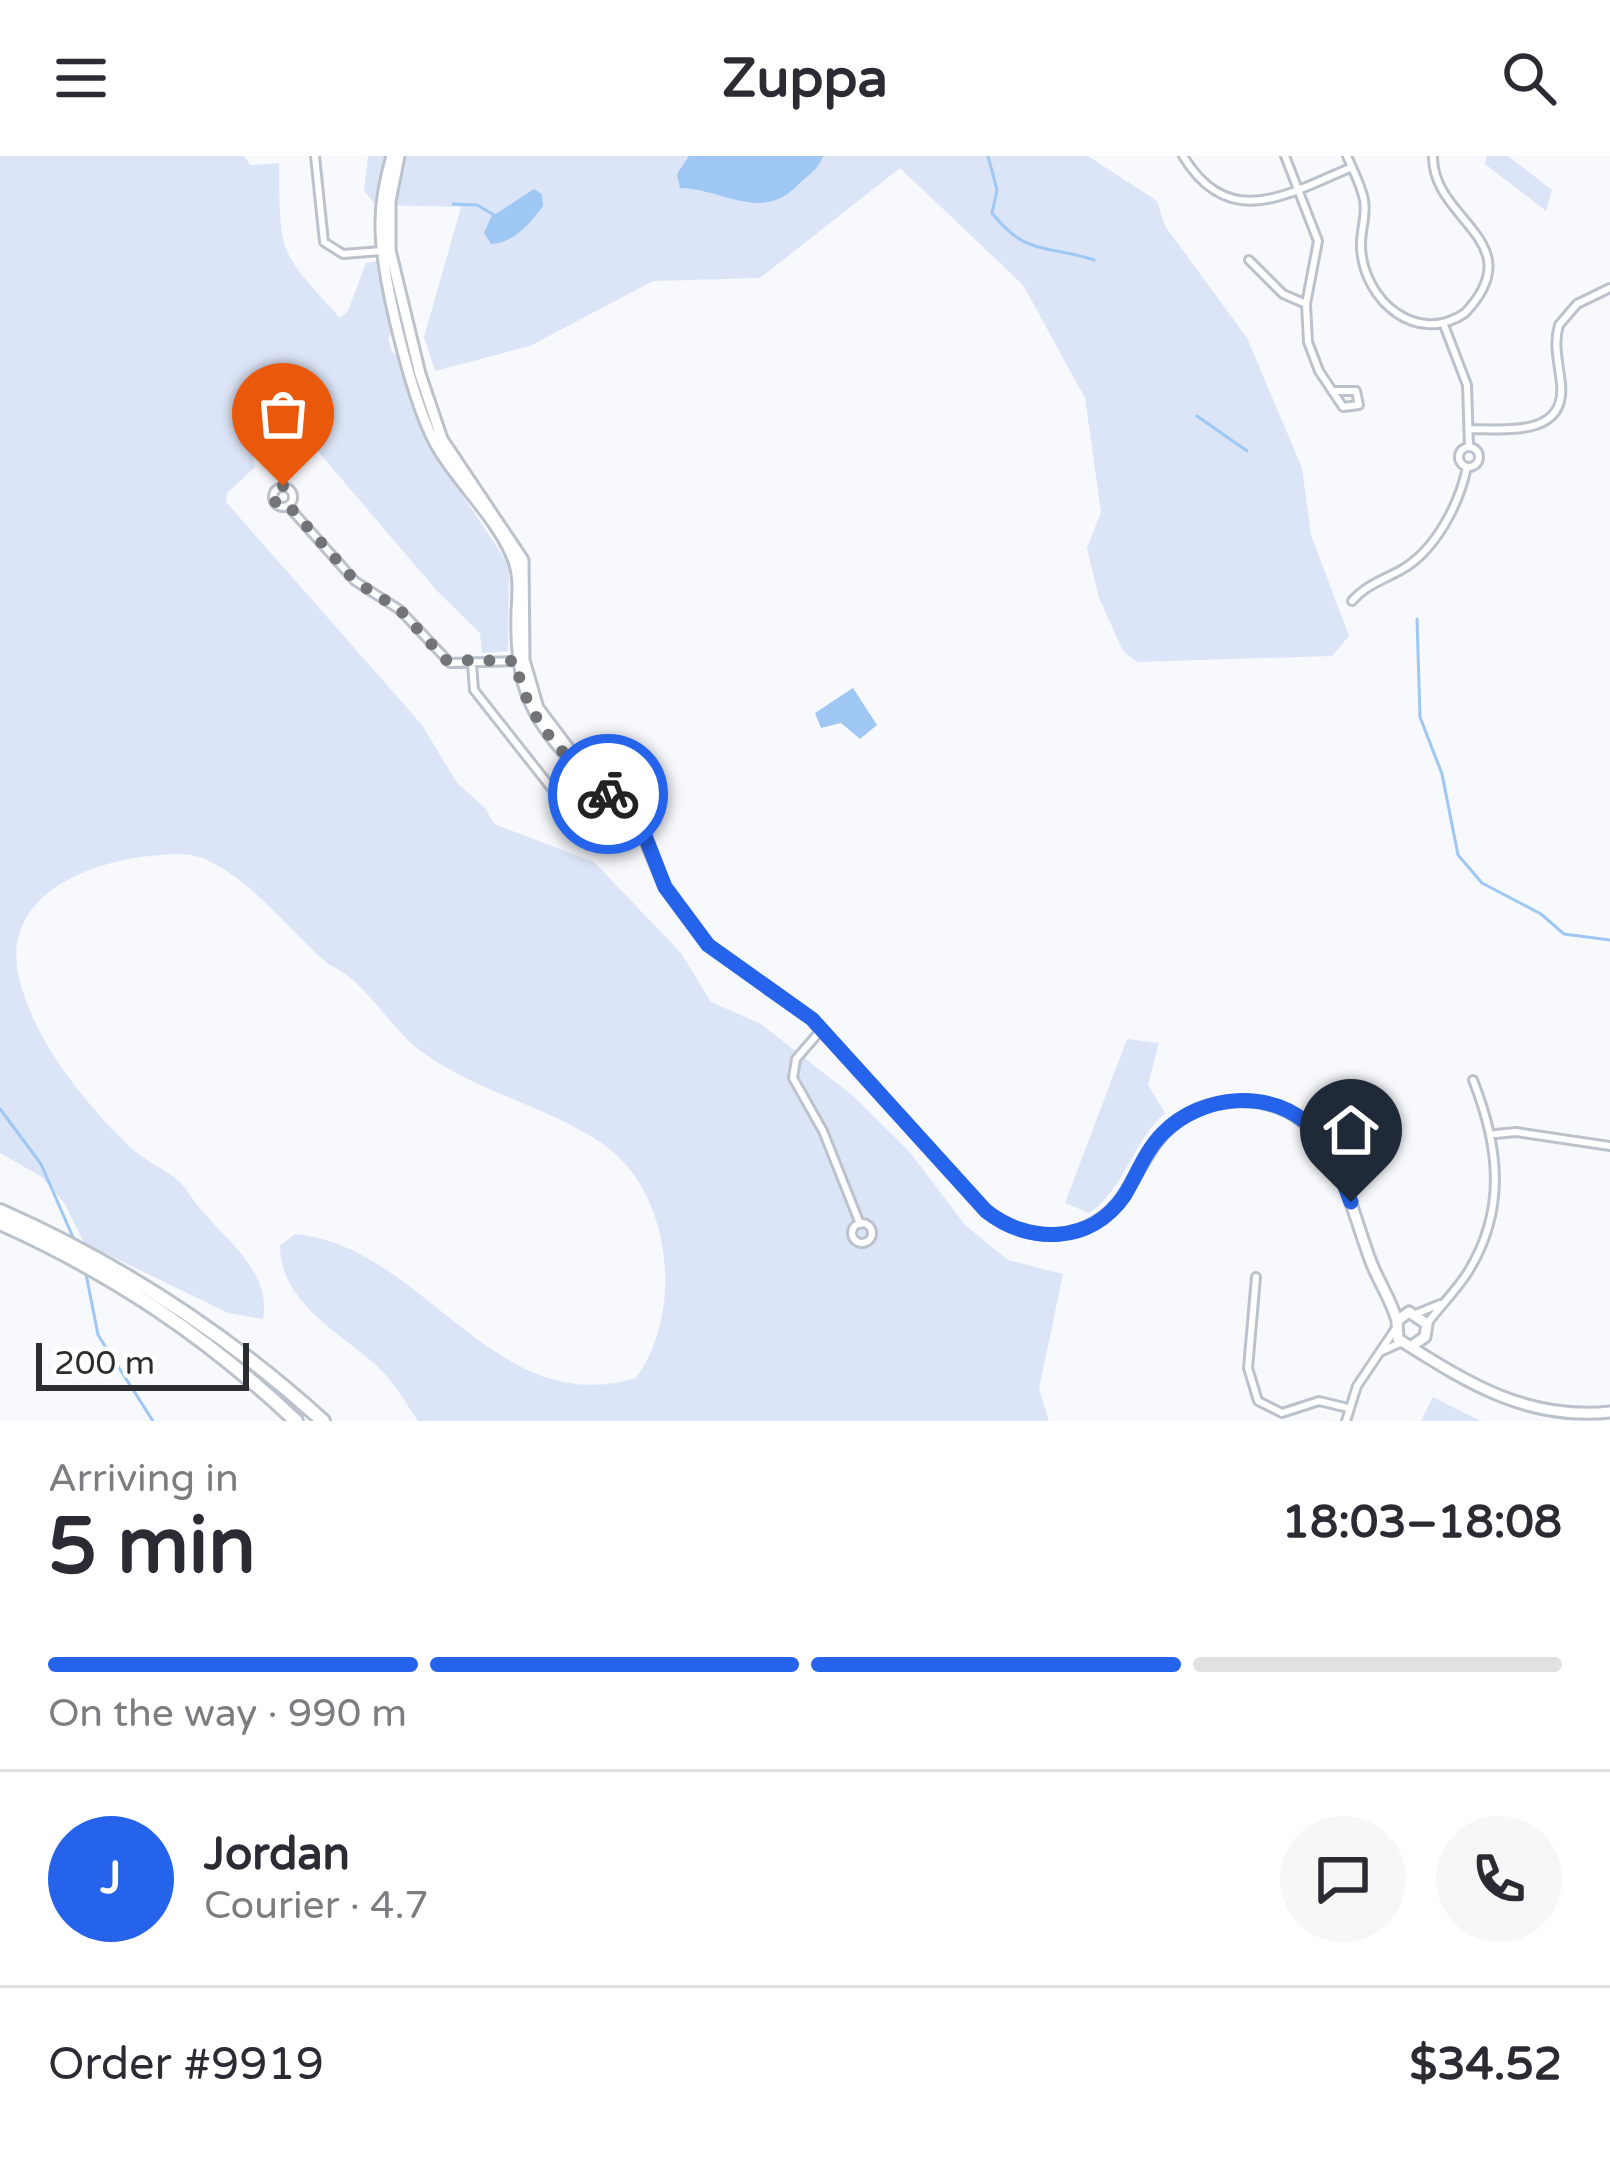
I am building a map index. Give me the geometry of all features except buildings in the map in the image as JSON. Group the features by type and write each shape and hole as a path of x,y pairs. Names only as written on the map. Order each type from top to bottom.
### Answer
{"highway":[{"path":"0,1217 193,1331 296,1418"},
{"path":"0,1217 91,1255 187,1312 238,1346 323,1421"}],"street":[{"path":"315,156 324,242 343,254 387,250"},
{"path":"395,156 382,200 387,250 429,432 515,563 526,702 548,734 638,818 665,887 708,945 740,972 788,999 822,1029 986,1211 1030,1234 1063,1234 1102,1217 1123,1197 1156,1141 1196,1110 1252,1101 1292,1113 1316,1131 1333,1156 1372,1263 1390,1296 1396,1326 1408,1344 1476,1388 1514,1404 1566,1414 1610,1412"},
{"path":"1183,156 1195,176 1234,200 1271,200 1352,167"},
{"path":"1285,156 1318,250 1306,304 1312,357 1332,391 1347,410 1359,404 1356,391 1332,391"},
{"path":"1347,156 1365,205 1361,250 1372,283 1387,305 1408,322 1444,325 1475,302 1488,270 1487,253 1473,224 1444,200 1436,185 1433,156"},
{"path":"1250,260 1283,294 1306,304"},
{"path":"1471,429 1528,429 1549,419 1562,397 1559,325 1577,304 1610,288"},
{"path":"1444,325 1467,385 1469,447 1458,456 1467,467"},
{"path":"1352,601 1418,557 1456,501 1467,467 1479,458 1469,447"},
{"path":"289,506 355,581 400,610 446,660 520,661"},
{"path":"472,663 474,690 556,794"},
{"path":"822,1029 796,1059 793,1078 823,1131 860,1224"},
{"path":"1434,1359 1425,1337 1427,1324 1468,1271 1490,1225 1496,1185 1493,1135 1473,1080"},
{"path":"1493,1135 1516,1132 1610,1146"},
{"path":"1256,1277 1248,1368 1258,1401 1282,1413 1319,1401 1348,1408"},
{"path":"1390,1296 1427,1324"},
{"path":"1346,1421 1348,1408 1396,1326 1440,1304"},
{"path":"1380,1352 1425,1337"}],"shaded area":[{"path":"0,156 244,156 250,165 279,163 280,217 287,250 304,278 340,318 348,311 366,263 377,261 394,328 388,338 392,352 402,358 431,448 509,565 508,651 482,653 480,633 437,591 299,429 268,456 258,425 248,426 255,467 227,493 226,502 422,725 457,783 485,808 494,824 594,862 681,953 711,1002 761,1024 853,1096 909,1151 965,1225 1008,1260 1063,1274 1039,1389 1049,1421 418,1421 384,1373 301,1300 283,1266 280,1246 295,1234 341,1245 383,1268 500,1354 541,1375 586,1385 636,1378 651,1351 665,1288 657,1222 626,1165 603,1144 422,1052 355,982 328,964 254,893 222,868 198,857 182,854 118,861 52,889 23,924 17,947 18,973 47,1045 78,1089 130,1147 182,1184 244,1257 260,1286 263,1319 228,1313 84,1243 65,1204 42,1177 0,1153"},
{"path":"368,156 1088,156 1157,201 1165,226 1247,338 1302,468 1311,535 1349,636 1332,656 1137,662 1123,651 1099,598 1087,548 1101,512 1085,398 1023,285 900,168 760,278 653,281 530,346 435,371 424,337 461,207 375,205 364,190"},
{"path":"1487,156 1508,156 1552,190 1546,211 1485,164"},
{"path":"1127,1039 1159,1043 1148,1085 1165,1113 1144,1137 1111,1191 1089,1213 1065,1203"},
{"path":"1433,1397 1481,1421 1421,1421"}],"water":[{"path":"689,156 823,156 816,169 784,196 756,203 680,188 677,174"},
{"path":"534,189 542,194 538,213 514,236 491,244 484,233 491,217"},
{"path":"853,688 877,725 860,739 841,723 821,728 815,713"}],"waterway":[{"path":"988,156 997,190 992,213 1005,227 1028,243 1094,260"},
{"path":"453,204 477,205 494,215"},
{"path":"1197,416 1247,451"},
{"path":"1417,619 1420,717 1442,774 1458,855 1482,883 1541,914 1564,934 1610,940"},
{"path":"0,1109 41,1164 75,1242"},
{"path":"86,1274 98,1335 153,1421"}],"way so far":[{"path":"283,486 273,493 276,505 289,506 355,581 400,610 446,660 455,664 516,661 521,690 532,712 567,757 608,794"}],"route":[{"path":"608,794 638,818 665,887 708,945 730,966 773,989 812,1019 986,1211 1005,1224 1030,1234 1053,1236 1089,1226 1123,1197 1164,1132 1196,1110 1238,1100 1280,1107 1304,1120 1333,1156 1351,1202"}]}
